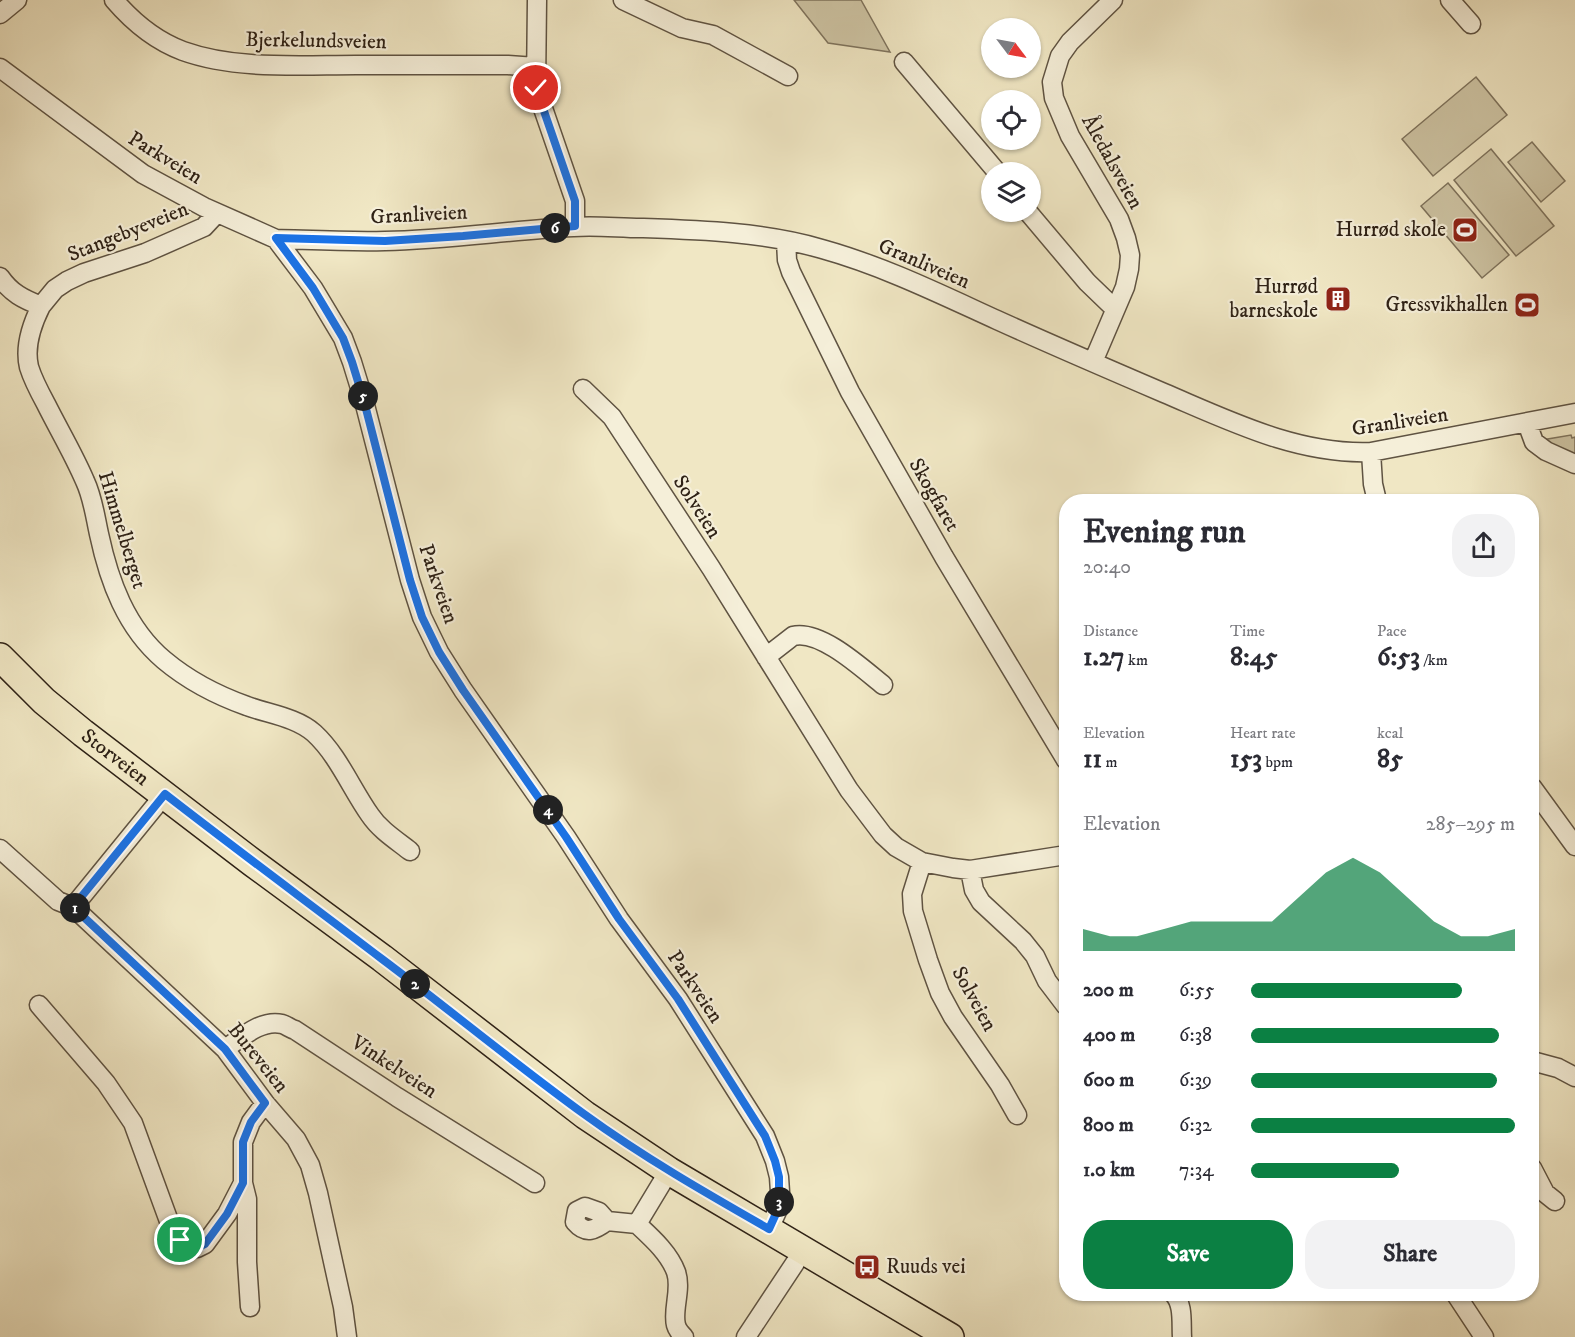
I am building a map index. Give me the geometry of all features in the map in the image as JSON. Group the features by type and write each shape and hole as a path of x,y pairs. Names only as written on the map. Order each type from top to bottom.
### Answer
{"main road":[{"name":"Storveien","path":"0,657 44,702 567,1101 669,1171 769,1229 936,1334"}],"street":[{"path":"0,14 17,0"},
{"name":"Bjerkelundsveien","path":"114,0 129,17 168,44 183,51 241,64 536,67"},
{"path":"537,0 536,88 575,201 575,226"},
{"path":"624,0 682,28 713,35 788,76"},
{"name":"Åledalsveien","path":"1093,362 1125,287 1130,269 1130,255 1119,219 1070,136 1054,98 1052,82 1060,56 1070,42 1113,0"},
{"path":"1450,0 1471,24"},
{"path":"904,62 989,162"},
{"name":"Parkveien","path":"0,68 143,174 217,213 276,238 313,288 346,346 364,401 410,580 422,617 439,652 463,690 566,837 619,919 678,999 765,1136 779,1177 779,1207 769,1229"},
{"name":"Stangebyeveien","path":"41,306 55,289 67,281 145,253 204,227 217,213"},
{"path":"1036,222 1087,282 1115,309"},
{"name":"Granliveien","path":"276,238 385,241 575,226 694,230 749,235 821,248 885,271 1261,434 1323,450 1349,453 1371,452 1575,412"},
{"name":"Skogfaret","path":"786,241 787,260 791,272 850,392 944,557 1059,748"},
{"path":"0,277 7,287 19,297 41,306"},
{"name":"Himmelberget","path":"41,306 30,333 29,366 86,482 111,579 123,609 140,635 163,659 195,684 312,731 329,749 371,817 390,836 410,851"},
{"name":"Solveien","path":"582,389 612,417 711,568 837,771 883,835 896,847 922,862 938,867 970,870 1059,856"},
{"path":"1527,423 1534,442 1546,451 1575,464"},
{"path":"1371,452 1375,494"},
{"path":"766,657 793,636 798,634 813,636 849,658 883,685"},
{"path":"73,907 165,794"},
{"path":"1539,797 1575,846"},
{"name":"Bureveien","path":"0,849 58,901 73,907 225,1049 265,1103 296,1139 310,1165 318,1193 341,1296 347,1337"},
{"name":"Solveien","path":"922,862 912,894 913,910 940,993 953,1017 1000,1085 1017,1115"},
{"path":"970,870 974,890 981,902 1023,940 1059,997"},
{"path":"39,1005 106,1083 133,1123 170,1224 180,1240 197,1248 205,1244 227,1214 243,1183"},
{"name":"Vinkelveien","path":"225,1049 253,1030 269,1024 282,1024 295,1030 535,1183"},
{"path":"1539,1063 1558,1068 1575,1077"},
{"path":"250,1307 243,1142 251,1122 265,1103"},
{"path":"637,1224 669,1171"},
{"path":"1539,1181 1545,1193 1555,1201"},
{"path":"608,1221 637,1224 667,1256 676,1274 678,1287 676,1325 684,1337"},
{"path":"746,1337 795,1263"},
{"path":"1179,1301 1181,1307 1182,1337"},
{"path":"1460,1301 1484,1337"}],"shaded area":[{"path":"794,0 861,0 890,52 828,43"},
{"path":"1476,77 1507,115 1433,176 1402,139"},
{"path":"1532,142 1565,181 1541,202 1508,162"},
{"path":"1491,149 1554,226 1516,256 1454,180"},
{"name":"Hurrød skole","path":"1448,183 1509,255 1482,278 1421,206"},
{"path":"1571,435 1572,438 1575,437 1575,459 1542,440"}],"place":[{"name":"Hurrød skole","path":"1465,230"},
{"name":"Hurrød barneskole","path":"1338,299"},
{"name":"Gressvikhallen","path":"1527,305"},
{"name":"Ruuds vei","path":"867,1267"}],"route":[{"path":"180,1240 197,1248 205,1244 227,1214 243,1183 243,1142 251,1122 265,1103 225,1049 73,907 165,794 541,1082 625,1142 669,1171 769,1229 779,1207 779,1177 765,1136 678,999 619,919 566,837 439,652 422,617 410,580 364,401 343,338 313,288 276,238 385,241 575,226 575,201 536,88"}]}
